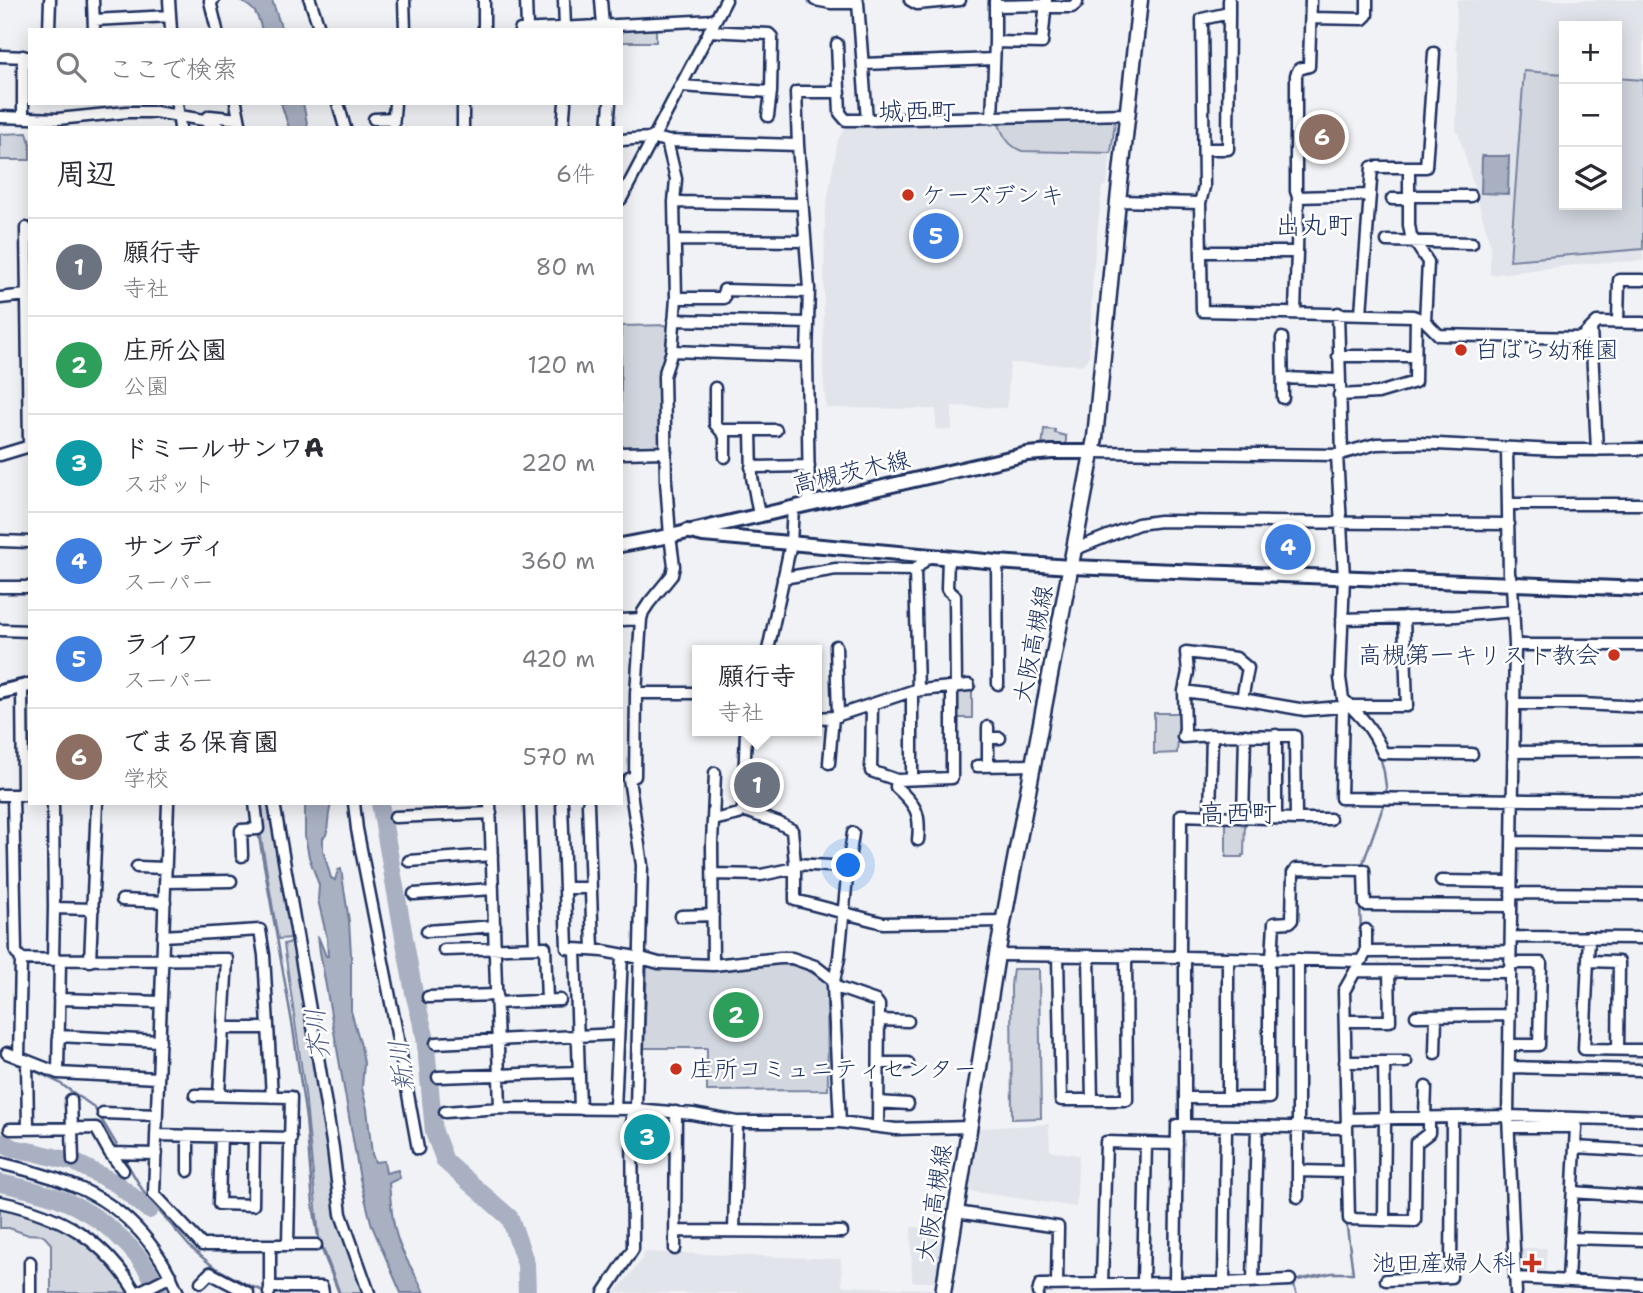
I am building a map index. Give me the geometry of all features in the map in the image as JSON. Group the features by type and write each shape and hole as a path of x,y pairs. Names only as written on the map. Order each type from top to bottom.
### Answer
{"main road":[{"name":"大阪高槻線","path":"943,1293 1003,921 1095,438 1140,0"}],"street":[{"path":"49,28 50,0"},
{"path":"93,0 94,25 170,16"},
{"path":"169,0 171,28"},
{"path":"213,0 210,1 217,28"},
{"path":"310,0 319,28"},
{"path":"404,0 405,28"},
{"path":"484,0 484,28"},
{"path":"526,0 527,28"},
{"path":"564,0 565,27"},
{"path":"601,0 603,26"},
{"path":"623,195 726,0"},
{"path":"815,0 858,3 867,120"},
{"path":"909,0 917,4 960,0"},
{"path":"992,118 995,3 1046,4 1072,8 1077,0"},
{"path":"1203,149 1228,149 1229,0"},
{"path":"1295,312 1298,197 1296,75 1298,69 1309,66 1311,0"},
{"path":"1311,18 1363,19 1367,15 1367,0"},
{"path":"995,42 1042,43 1046,4"},
{"path":"1229,13 1202,19 1202,311 1361,313 1420,319 1439,335 1581,338 1597,322 1643,323"},
{"path":"546,28 715,20"},
{"path":"709,31 769,34 772,37 768,116"},
{"path":"837,44 840,113 846,120 1128,114"},
{"path":"1361,313 1372,167 1426,167 1434,52"},
{"path":"0,56 27,57 23,117"},
{"path":"863,64 994,59"},
{"path":"681,86 771,92"},
{"path":"809,503 809,292 796,92 839,92"},
{"path":"94,105 94,116"},
{"path":"177,105 180,126"},
{"path":"204,120 210,116 240,124 236,105"},
{"path":"339,105 344,126"},
{"path":"374,119 393,123 396,105"},
{"path":"463,105 463,126"},
{"path":"563,126 565,105"},
{"path":"608,126 610,105"},
{"path":"0,117 58,119 74,123 94,116 127,111 178,115 204,120 216,126"},
{"path":"623,139 798,145"},
{"path":"604,1293 633,1249 634,1109 642,865 625,779 635,776 636,693 641,620 649,603 672,575 674,566 670,536 664,376 673,351 676,179 667,141"},
{"path":"1339,395 1378,393 1415,382 1415,356 1428,262 1411,236 1409,167"},
{"path":"1298,197 1370,195"},
{"path":"1392,199 1471,196"},
{"path":"1118,201 1200,203"},
{"path":"674,202 802,204"},
{"path":"26,228 28,396"},
{"path":"675,240 804,241"},
{"path":"1387,241 1472,243"},
{"path":"1202,252 1297,252"},
{"path":"1618,322 1619,280 1643,280"},
{"path":"676,298 724,298 724,290 809,292"},
{"path":"0,298 26,295"},
{"path":"1338,313 1339,455 1344,577 1342,688 1347,707 1341,798 1643,801"},
{"path":"674,320 808,323"},
{"path":"1591,328 1597,450"},
{"path":"1282,338 1283,398"},
{"path":"673,351 807,356"},
{"path":"1338,356 1415,356"},
{"path":"1283,379 1339,380"},
{"path":"715,388 715,424 725,436 725,457"},
{"path":"720,430 776,430"},
{"path":"751,430 751,467 759,514"},
{"path":"1092,452 1339,455 1376,444 1418,443 1507,448 1643,449"},
{"path":"0,455 28,446"},
{"path":"1507,448 1509,574 1512,584 1515,645 1509,1121 1516,1293"},
{"path":"623,453 666,452"},
{"name":"高槻茨木線","path":"623,545 1027,454 1092,452"},
{"path":"751,467 809,466"},
{"path":"1509,504 1643,504"},
{"path":"769,645 791,542 793,507"},
{"path":"1073,550 1149,522 1509,524"},
{"path":"687,531 703,535 948,558 1071,567 1643,589"},
{"path":"0,541 28,542"},
{"path":"912,779 915,570 929,556"},
{"path":"872,705 871,771 897,780 952,778 955,596 947,589 948,558"},
{"path":"996,562 998,684"},
{"path":"783,578 836,569 915,570"},
{"path":"0,587 28,587"},
{"path":"1342,619 1514,611"},
{"path":"1184,691 1305,710 1408,706 1404,617"},
{"path":"623,620 641,620"},
{"path":"0,630 28,631"},
{"path":"1515,645 1643,645"},
{"path":"829,763 836,716 836,646"},
{"path":"1242,698 1248,668 1236,658 1186,652 1188,672 1184,691 1183,737 1295,736 1296,819"},
{"path":"822,717 836,716 915,691 969,685"},
{"path":"0,692 26,686 16,952 21,959 23,1059 28,1129"},
{"path":"636,693 692,693"},
{"path":"1514,704 1643,707"},
{"path":"1347,707 1360,714 1376,736 1382,753 1472,754"},
{"path":"1000,738 988,733 983,766 1033,765"},
{"path":"1210,816 1212,735"},
{"path":"1243,818 1245,735"},
{"path":"1276,735 1276,818"},
{"path":"713,820 738,814 743,810 746,736"},
{"path":"1513,752 1643,751"},
{"path":"713,965 715,773"},
{"path":"897,780 896,787 917,812 918,840"},
{"path":"0,795 22,795"},
{"path":"53,805 54,908 59,999 58,1073"},
{"path":"90,961 97,805"},
{"path":"168,805 154,1194 202,1245 316,1245"},
{"path":"242,856 241,830 258,829 255,805"},
{"path":"274,805 331,1135 341,1214 369,1293"},
{"path":"354,805 418,1149"},
{"path":"530,805 535,947"},
{"path":"562,805 567,948 593,950 659,963 713,965 792,958 815,966 833,984 879,1005 878,1126"},
{"path":"587,805 593,950"},
{"path":"395,817 490,808 500,1108"},
{"path":"743,810 779,823 792,831 794,900 883,923 1003,921"},
{"path":"1185,1124 1181,815 1330,819"},
{"path":"839,1122 833,984 839,958 853,833"},
{"path":"1512,842 1643,845"},
{"path":"409,860 492,855"},
{"path":"713,874 761,875 794,866 848,867"},
{"path":"137,867 166,868"},
{"path":"1185,1098 1269,1098 1270,959 1274,923 1292,920 1293,873 1296,869 1364,870 1365,905 1511,906"},
{"path":"165,882 231,881"},
{"path":"1441,881 1643,894"},
{"path":"565,888 591,888"},
{"path":"414,894 493,889"},
{"path":"122,900 164,902"},
{"path":"54,908 93,909"},
{"path":"681,916 713,915"},
{"path":"427,931 495,926"},
{"path":"163,936 260,930 264,955 272,1097"},
{"path":"1366,930 1363,956 1344,991 1349,1219 1415,1221 1416,1143 1429,1133 1426,1087"},
{"path":"1511,937 1643,938"},
{"path":"1589,937 1584,1049 1643,1050"},
{"path":"444,950 545,947 547,1000"},
{"path":"575,949 580,1109"},
{"path":"997,956 1298,959 1510,951"},
{"path":"615,1109 622,955"},
{"path":"1058,956 1061,1100 1127,1100 1126,957"},
{"path":"1089,956 1092,1100"},
{"path":"1228,958 1228,1098"},
{"path":"21,959 227,959 219,1095"},
{"path":"1298,959 1298,1197"},
{"path":"1588,961 1619,962 1618,1050"},
{"path":"1355,971 1510,968 1541,963 1539,1045 1509,1045"},
{"path":"1345,1021 1390,1021 1389,971"},
{"path":"428,997 561,1000"},
{"path":"59,999 161,1002"},
{"path":"1416,1016 1510,1015"},
{"path":"1436,1016 1436,1053"},
{"path":"880,1020 908,1021"},
{"path":"223,1028 268,1028"},
{"path":"436,1043 618,1034"},
{"path":"58,1036 160,1041"},
{"path":"7,1053 58,1073 158,1079"},
{"path":"1345,1062 1406,1062"},
{"path":"1384,1062 1384,1220"},
{"path":"879,1063 908,1063"},
{"path":"1509,1066 1643,1070"},
{"path":"438,1077 579,1072"},
{"path":"195,1095 291,1097 288,1245"},
{"path":"71,1100 73,1160"},
{"path":"878,1102 908,1104"},
{"path":"444,1112 500,1108 634,1109 693,1114 737,1122 839,1122 897,1129 970,1127"},
{"path":"675,1249 676,1112"},
{"path":"103,1113 157,1115"},
{"path":"1179,1286 1177,1125 1298,1128 1385,1118 1427,1117 1576,1127 1568,1281"},
{"path":"1386,1280 1451,1277 1452,1117"},
{"path":"1509,1121 1643,1120"},
{"path":"734,1231 737,1122"},
{"path":"1224,1283 1226,1126"},
{"path":"1253,1281 1257,1127"},
{"path":"10,1129 96,1128 123,1170"},
{"path":"156,1135 290,1138"},
{"path":"188,1136 188,1171"},
{"path":"221,1136 219,1204 253,1205 254,1137"},
{"path":"1102,1284 1106,1142 1177,1144"},
{"path":"1138,1286 1146,1143"},
{"path":"1575,1147 1643,1151"},
{"path":"110,1153 156,1154"},
{"path":"0,1163 65,1182 90,1193 113,1208 148,1239 178,1293"},
{"path":"1298,1171 1348,1172"},
{"path":"1573,1192 1643,1197"},
{"path":"0,1202 51,1217 87,1237 111,1257 138,1292 170,1277"},
{"path":"956,1212 1058,1227 1057,1284"},
{"path":"676,1231 842,1232"},
{"path":"1570,1238 1643,1240"},
{"path":"270,1245 270,1290 322,1287 323,1293"},
{"path":"30,1262 30,1293"},
{"path":"201,1282 210,1273 248,1293"},
{"path":"1516,1278 1643,1285"},
{"path":"1038,1293 1040,1285 1057,1284 1179,1286 1290,1280"}],"shaded area":[{"path":"1457,0 1643,0 1643,261 1591,263 1490,275 1490,243 1456,131"},
{"path":"656,29 656,42 623,42 623,30"},
{"path":"1524,71 1559,74 1559,210 1622,210 1622,78 1643,80 1643,249 1510,260"},
{"path":"1100,117 1115,122 1107,184 1102,188 1093,272 1089,357 1083,365 1010,363 1007,408 952,406 952,430 936,429 936,409 826,408 823,372 825,214 838,139 847,126"},
{"path":"1100,117 1115,122 1111,153 1022,151 1007,140 998,122"},
{"path":"27,133 28,160 0,160 0,134"},
{"path":"669,325 661,377 663,444 657,448 623,450 623,326"},
{"path":"1044,429 1055,430 1055,433 1066,436 1066,446 1042,447"},
{"path":"959,691 972,691 972,718 956,718 956,695"},
{"path":"1154,713 1180,713 1177,753 1154,754"},
{"path":"260,805 271,805 290,910 288,916 291,938 278,939 260,831 264,829"},
{"path":"1226,822 1245,822 1242,857 1226,857"},
{"path":"292,942 296,949 338,1217 364,1293 340,1293 319,1237 305,1092 284,944"},
{"path":"773,963 802,968 827,982 828,1090 707,1091 707,1048 644,1048 647,965 707,970"},
{"path":"1013,969 1039,969 1041,1118 1012,1119"},
{"path":"1049,1124 1050,1151 1079,1155 1076,1207 969,1191 980,1128"},
{"path":"0,1207 44,1220 85,1240 108,1260 131,1292 51,1293 51,1244 43,1235 0,1228"},
{"path":"911,1227 945,1229 936,1282 912,1282"},
{"name":"池田産婦人科","path":"1517,1248 1547,1248 1545,1275 1519,1273"},
{"path":"644,1252 841,1259 842,1286 933,1289 932,1293 615,1293 643,1258"}],"water":[{"path":"239,0 272,0 281,28 261,28 259,19 249,6"},
{"path":"282,105 303,105 308,126 288,126"},
{"path":"1482,156 1509,156 1508,194 1481,193"},
{"path":"305,805 331,805 326,835 323,838 323,850 331,878 335,880 338,870 341,869 349,921 351,1011 364,1063 362,1088 372,1154 375,1162 384,1161 386,1173 398,1170 400,1178 389,1183 395,1229 424,1293 401,1293 372,1226 360,1179 320,952 318,936 328,956 327,938 318,900 319,885 305,836"}],"waterway":[{"path":"1380,756 1387,794"},
{"path":"1362,866 1384,804"},
{"name":"新川","path":"380,805 414,993 425,1036 434,1132 445,1161 510,1218 526,1264 527,1293"},
{"name":"芥川","path":"258,831 293,1028 319,1242 339,1293"},
{"path":"1360,905 1361,933"},
{"path":"16,1064 25,1067"},
{"path":"31,1069 58,1082 94,1107 119,1149"},
{"path":"1342,1107 1342,1118"},
{"path":"0,1142 13,1148 69,1161"},
{"path":"122,1155 146,1196 191,1248 214,1267 266,1292"},
{"path":"78,1164 117,1184 149,1210 154,1204"},
{"path":"0,1183 58,1198 104,1224 131,1249 152,1278 159,1293"},
{"path":"1296,1293 1293,1281 1332,1273 1353,1273 1346,1220"}],"place":[{"name":"でまる保育園","path":"1322,137"},
{"name":"ケーズデンキ","path":"908,195"},
{"name":"ライフ","path":"936,236"},
{"name":"白ばら幼稚園","path":"1461,350"},
{"name":"サンディ","path":"1288,547"},
{"name":"高槻第一キリスト教会","path":"1614,655"},
{"name":"願行寺","path":"757,785"},
{"name":"庄所公園","path":"736,1015"},
{"name":"庄所コミュニティセンター","path":"676,1069"},
{"name":"ドミールサンワA","path":"647,1137"},
{"name":"池田産婦人科","path":"1532,1263"}],"district":[{"name":"城西町","path":"917,111"},
{"name":"出丸町","path":"1314,225"},
{"name":"高西町","path":"1238,813"}]}
